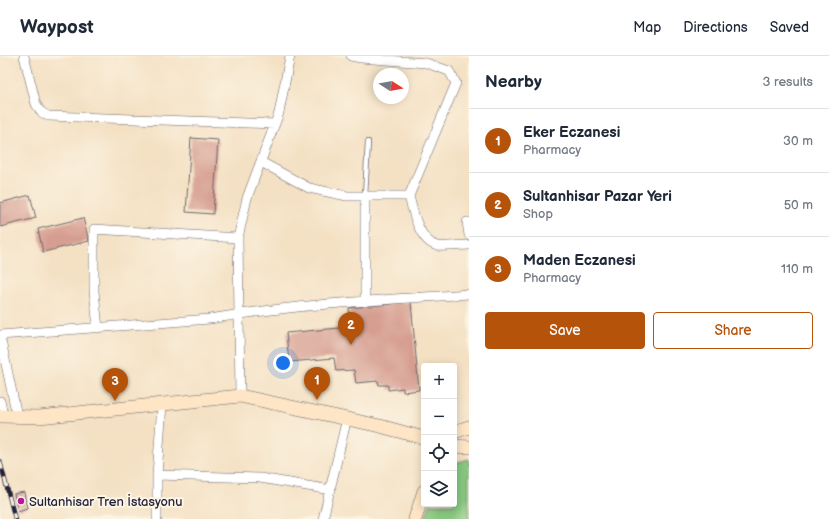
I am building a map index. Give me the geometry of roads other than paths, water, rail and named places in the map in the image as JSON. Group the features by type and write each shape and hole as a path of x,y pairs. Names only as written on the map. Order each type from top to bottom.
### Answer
{"main road":[{"path":"2,416 39,417 240,396 346,418 421,437"},
{"path":"457,431 469,427"},
{"path":"457,446 469,447"},
{"path":"415,519 421,500"}],"street":[{"path":"24,56 36,104 40,112 48,116 275,124"},
{"path":"240,396 238,238 247,198 279,113 290,56"},
{"path":"351,56 426,63 449,72 456,83 409,196 414,215 423,236 437,246 469,245"},
{"path":"261,162 309,188 347,196 409,196"},
{"path":"365,196 365,302"},
{"path":"469,222 467,222 469,234"},
{"path":"98,328 94,291 94,229 238,238"},
{"path":"17,416 0,336 210,319 239,314 469,294"},
{"path":"0,400 2,416"},
{"path":"157,519 157,475 162,404"},
{"path":"323,519 346,418"},
{"path":"157,475 260,478 330,490"}],"lane":[{"path":"365,196 368,142"}],"railway":[{"path":"0,461 15,519"}],"place":[{"name":"Sultanhisar Pazar Yeri","path":"351,345"},
{"name":"Eker Eczanesi","path":"317,400"},
{"name":"Maden Eczanesi","path":"115,401"},
{"name":"Sultanhisar Tren İstasyonu","path":"21,501"}]}
